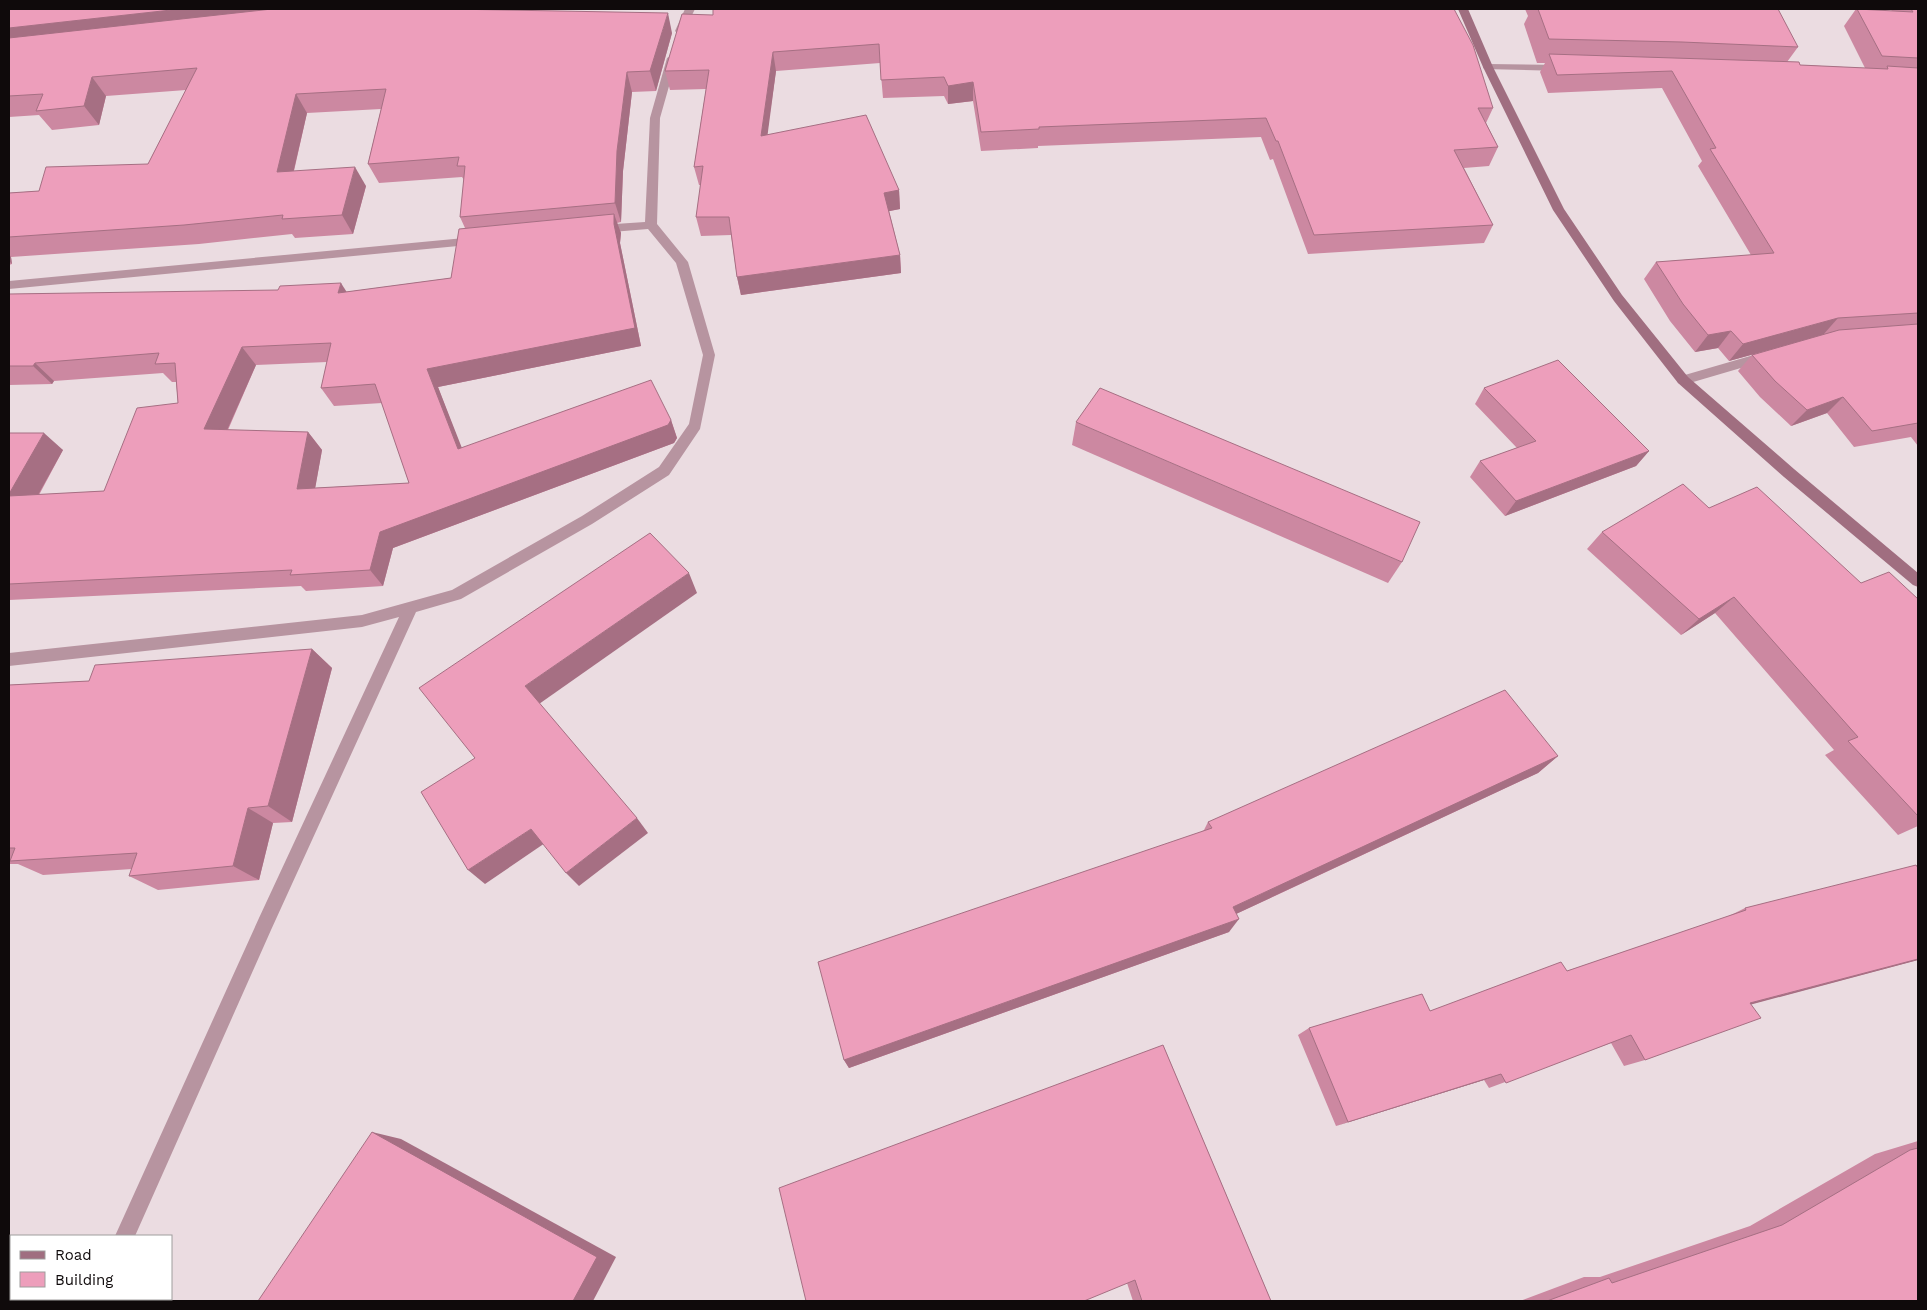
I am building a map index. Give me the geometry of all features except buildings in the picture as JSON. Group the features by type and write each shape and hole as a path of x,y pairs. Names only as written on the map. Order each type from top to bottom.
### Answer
{"main road":[{"path":"1464,9 1488,67 1559,210 1618,298 1684,380 1789,473 1918,581"}],"street":[{"path":"9,659 362,621 456,595 595,515 664,471 695,425 709,355 682,262 651,225 655,118 677,38 690,9"},
{"path":"1488,67 1568,68"},
{"path":"592,230 651,225"},
{"path":"9,285 483,240"},
{"path":"1684,380 1779,353"},
{"path":"125,1235 265,924 411,607"}]}
